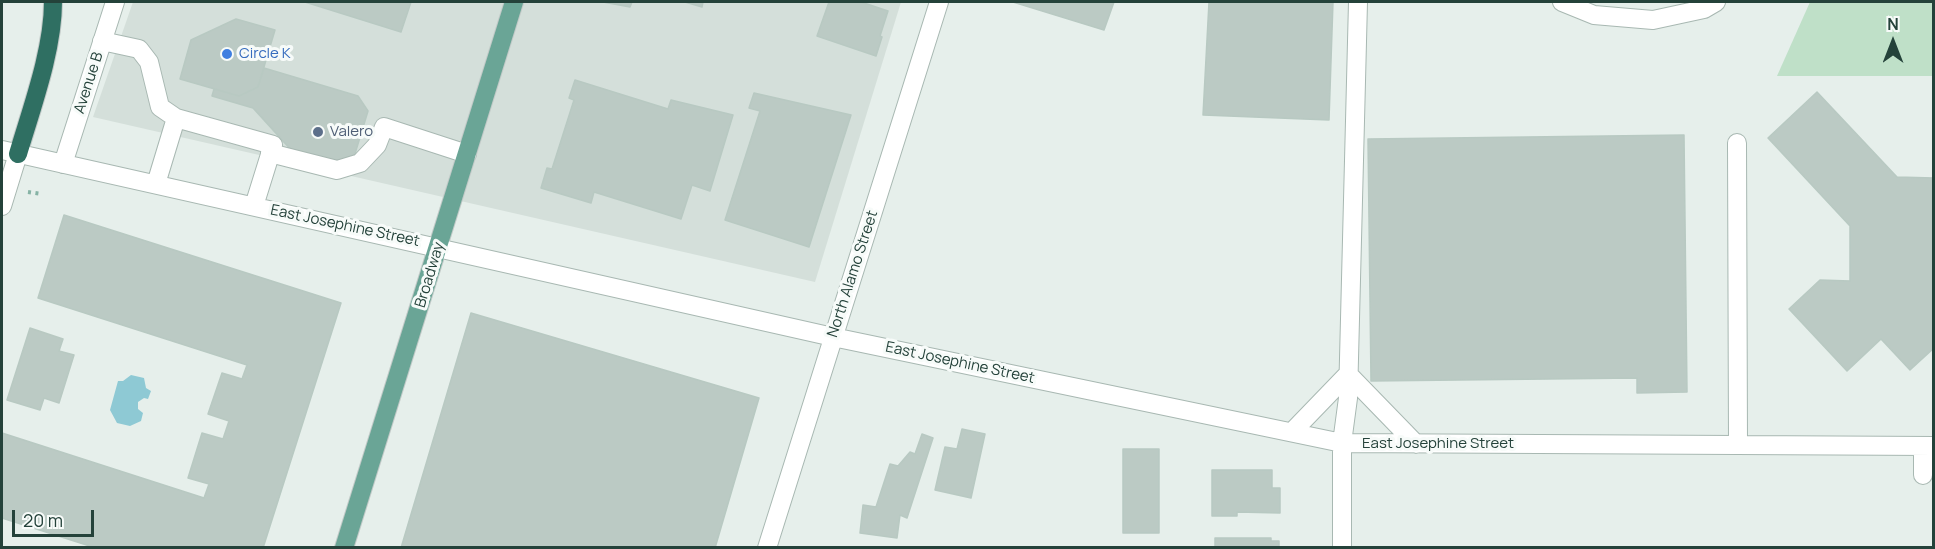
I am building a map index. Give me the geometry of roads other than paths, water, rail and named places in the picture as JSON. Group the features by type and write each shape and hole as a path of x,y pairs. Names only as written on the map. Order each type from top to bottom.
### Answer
{"highway":[{"path":"10,152 35,96 53,22 53,2"}],"main road":[{"name":"Broadway","path":"344,548 514,2"}],"street":[{"name":"Avenue B","path":"63,164 115,2"},
{"name":"North Alamo Street","path":"767,548 939,2"},
{"path":"1342,548 1342,443 1348,398 1359,2"},
{"path":"1563,2 1594,15 1653,20 1704,9 1716,2"},
{"path":"102,41 139,49 149,62 160,107 176,118 273,145 254,206"},
{"path":"156,184 176,118"},
{"path":"270,153 337,170 360,163 377,145 384,127 467,154"},
{"path":"1737,143 1738,445"},
{"name":"East Josephine Street","path":"10,152 833,337 1342,443 1928,446"},
{"path":"2,206 10,152"},
{"path":"1292,432 1348,374"},
{"path":"1348,374 1416,444"},
{"path":"1923,475 1928,446"}],"water":[{"path":"131,375 144,378 146,388 151,391 148,399 144,398 138,402 138,409 143,413 141,421 130,426 117,423 110,410 118,381 123,381"}],"place":[{"name":"Circle K","path":"227,54"},
{"name":"Valero","path":"318,132"}]}
